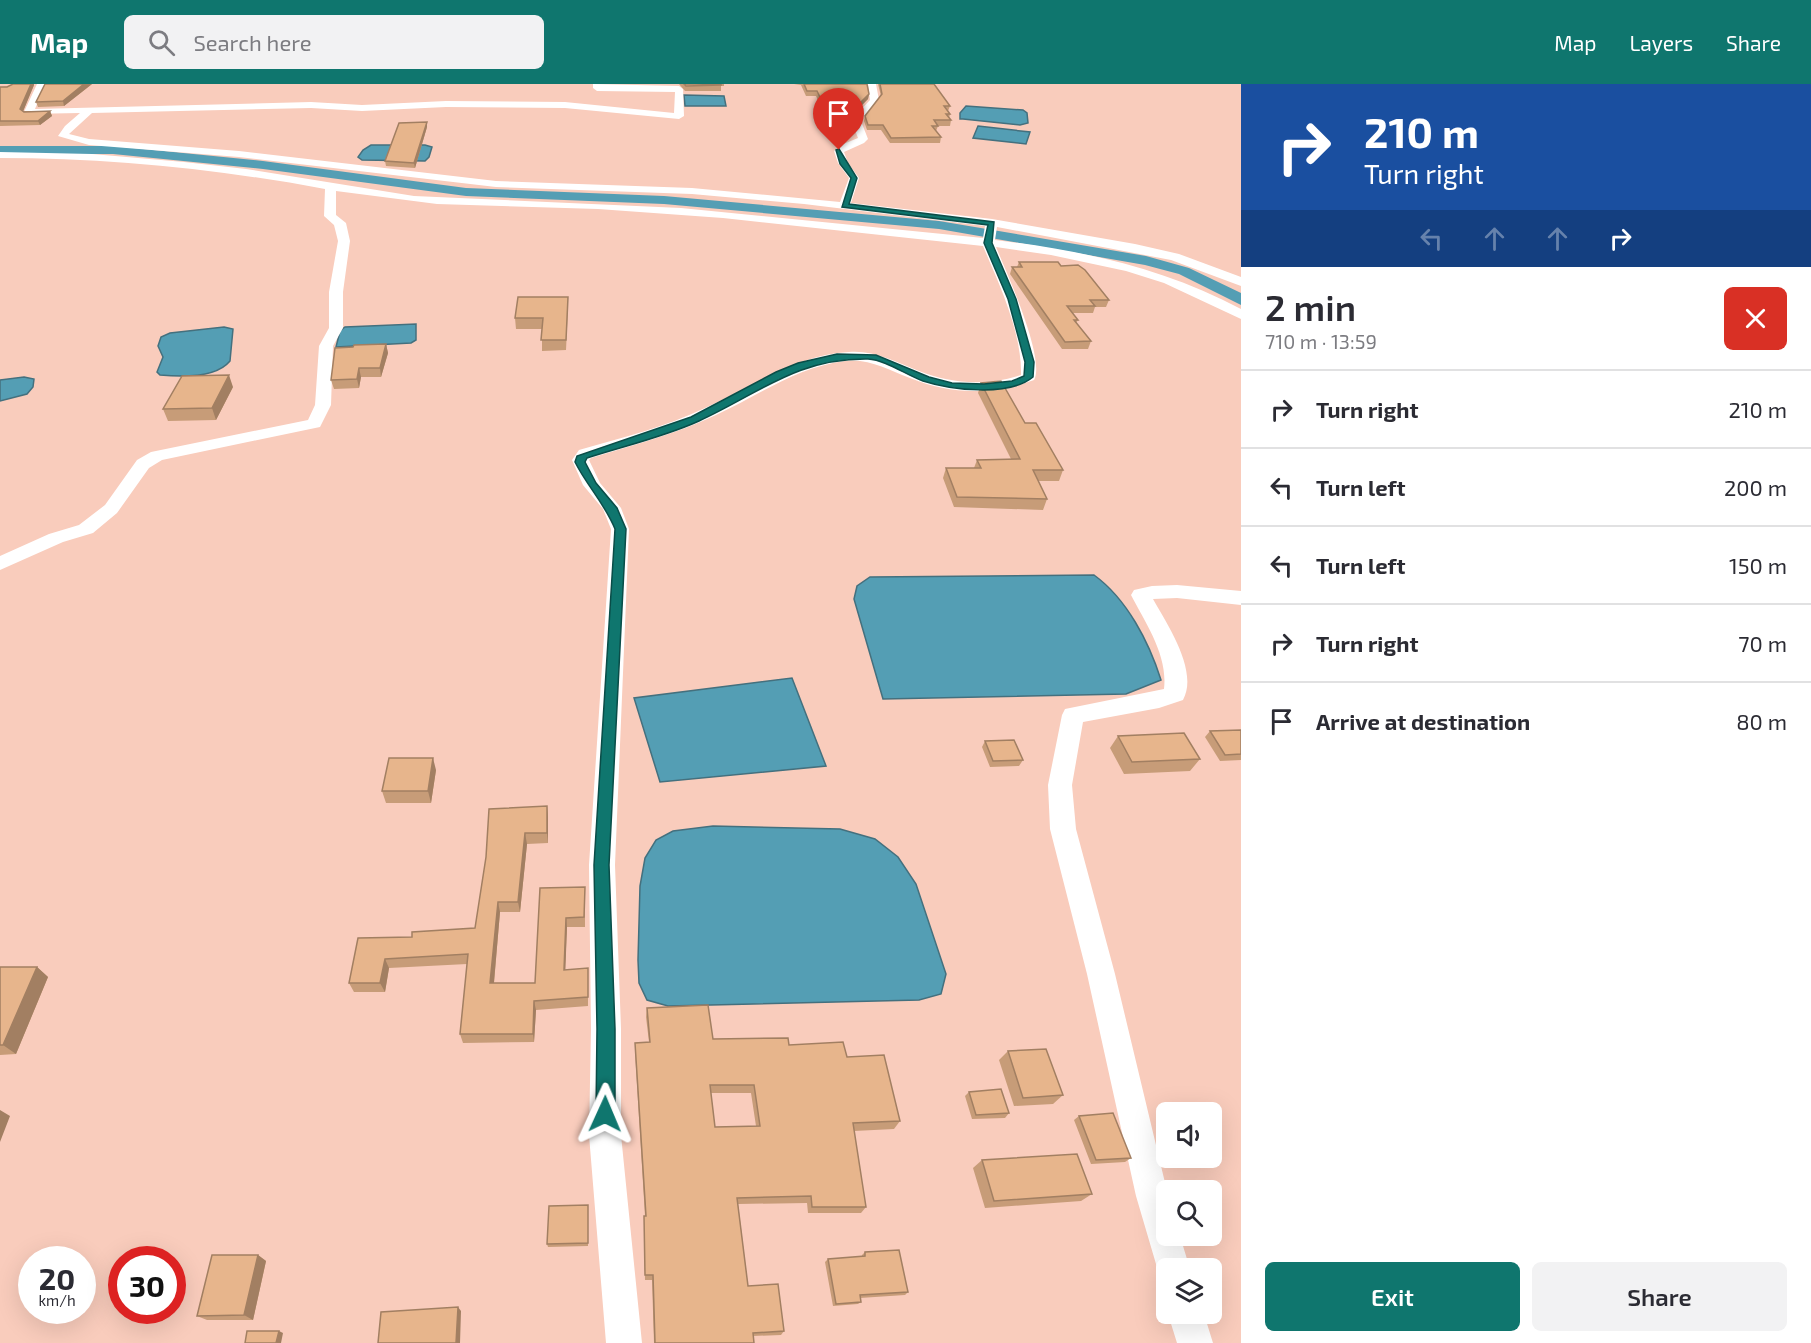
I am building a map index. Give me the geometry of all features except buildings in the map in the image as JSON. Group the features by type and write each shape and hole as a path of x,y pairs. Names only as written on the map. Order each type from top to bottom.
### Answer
{"street":[{"path":"40,84 29,112 311,105 362,108 446,104 565,105 679,116 679,89 597,88 597,84"},
{"path":"845,206 854,178 843,164 839,150 842,147 855,145 863,139 856,120 877,99 877,93 872,84"},
{"path":"90,110 68,128 63,136 89,142 239,154 496,184 692,191 845,206 990,233 1119,266 1176,282 1241,315"},
{"path":"0,155 132,160 248,173 412,199 476,204 596,206 990,233 1136,248 1174,257 1241,282"},
{"path":"0,564 56,538 86,529 111,509 143,464 157,456 314,424 323,405 326,346 336,328 336,292 344,241 340,223 330,216 328,199 332,186"},
{"path":"624,1343 605,1135 606,1029 602,865 620,529 612,508 592,484 580,460 585,454 695,419 779,374 802,365 837,357 873,356 925,379 952,386 984,387 1013,384 1029,377 1029,362 1012,299 990,233"},
{"path":"1170,1258 1152,1196 1101,974 1064,829 1060,785 1073,715 1159,700 1175,694 1176,666 1141,595 1167,592 1241,598"},
{"path":"1189,1324 1195,1343"}],"water":[{"path":"684,95 724,96 726,106 685,106"},
{"path":"966,106 1023,110 1027,113 1028,123 1020,125 960,119 960,113"},
{"path":"978,126 1030,132 1026,144 973,138"},
{"path":"371,145 432,147 425,161 362,160 358,157"},
{"path":"416,324 416,340 411,343 336,347 340,331 345,327"},
{"path":"224,327 233,329 230,361 224,367 216,371 188,376 160,375 157,372 163,357 158,346 161,337 170,333"},
{"path":"24,377 34,379 33,387 27,394 0,401 0,380"},
{"path":"1094,575 1117,596 1127,609 1143,636 1161,680 1126,694 883,699 854,599 857,586 870,577"},
{"path":"792,678 826,766 660,782 634,698"},
{"path":"713,826 840,829 875,839 898,857 916,884 946,974 941,994 919,1000 668,1006 647,1000 639,983 638,960 640,886 645,858 656,840 673,831"}],"waterway":[{"path":"0,150 113,150 263,165 466,192 664,200 939,225 1146,261 1184,271 1210,282 1241,300"}],"route":[{"path":"605,1114 606,1029 602,865 620,529 612,508 592,484 580,462 582,456 695,419 779,374 802,365 837,357 873,356 925,379 952,386 984,387 1013,384 1029,377 1029,362 1012,299 988,243 992,223 845,206 854,178 843,164 839,150"}]}
